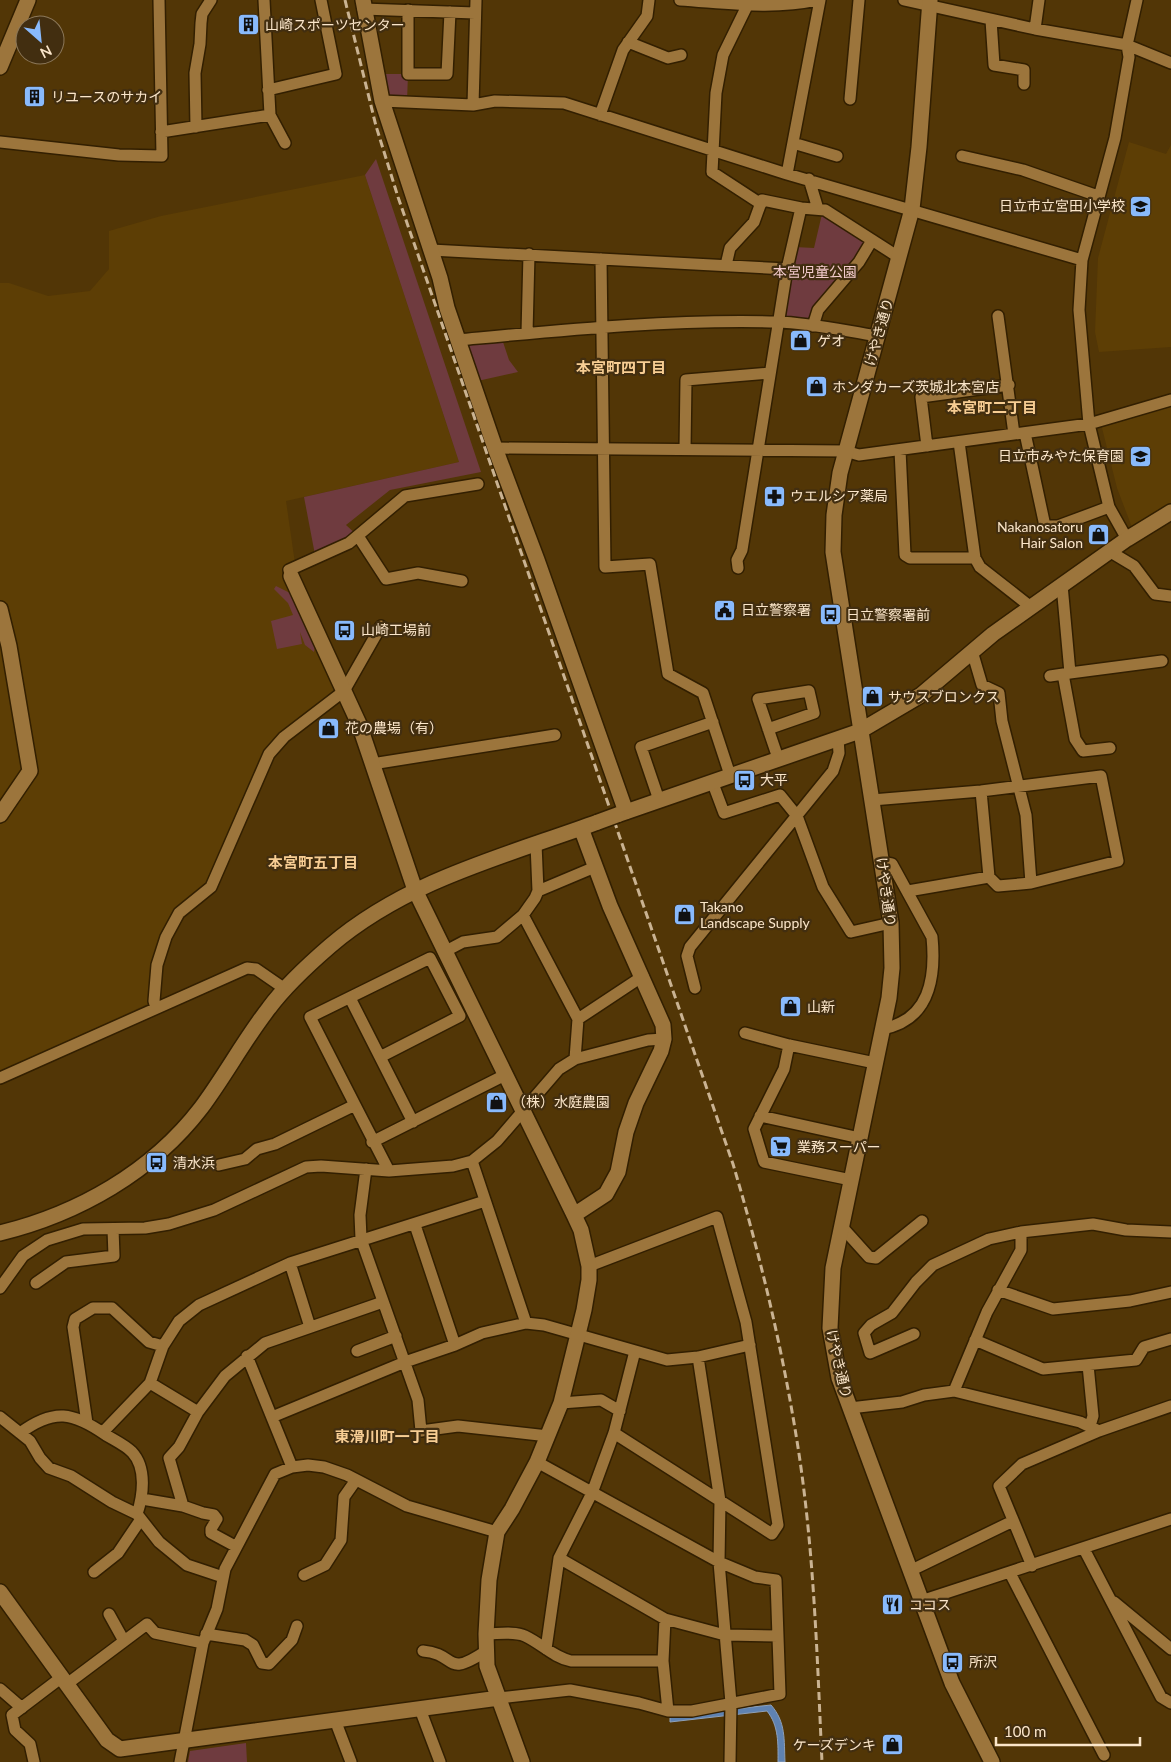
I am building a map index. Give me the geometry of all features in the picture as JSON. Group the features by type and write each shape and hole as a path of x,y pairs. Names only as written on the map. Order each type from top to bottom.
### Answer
{"street":[{"path":"0,67 28,0"},
{"path":"0,142 119,155 162,156 159,0"},
{"path":"196,127 195,73 200,44 200,23 202,14 211,0"},
{"path":"264,0 270,115 285,144"},
{"path":"268,90 336,74 321,0"},
{"path":"473,105 476,0"},
{"path":"600,115 628,42 646,16 649,0"},
{"path":"680,0 796,5 819,0 787,174"},
{"path":"850,98 859,0"},
{"path":"904,0 930,3 991,20 1035,29 1128,45 1171,63"},
{"path":"1035,29 1039,0"},
{"path":"1127,538 1110,507 1089,424 1078,310 1082,260 1115,138 1129,57 1128,45 1137,0"},
{"path":"740,3 723,55 716,93 712,172 761,204"},
{"name":"けやき通り","path":"930,3 919,148 912,209 900,258 845,451 836,494 833,552 891,923 892,968 882,1029 830,1288 830,1328 840,1378 909,1570 952,1683 992,1762"},
{"path":"475,13 408,10 363,4 382,101 431,250 458,340 495,448 537,560 622,813"},
{"path":"408,10 408,74 447,74 450,12"},
{"path":"991,20 994,65 1024,70 1024,84"},
{"path":"628,42 668,58 681,56"},
{"path":"382,101 473,105 494,101 564,103 787,174 1082,260"},
{"path":"161,132 270,115"},
{"path":"793,143 837,156"},
{"path":"962,156 1023,170 1098,196"},
{"path":"809,179 818,209"},
{"path":"726,265 730,248 754,222 762,200 801,208 825,210 871,242 900,258"},
{"path":"738,568 737,560 742,550 787,269 801,208"},
{"path":"813,326 818,310 854,267 871,242"},
{"path":"431,250 787,269"},
{"path":"527,333 529,254"},
{"path":"601,259 600,326 605,567 650,564 668,674 704,693 730,775"},
{"path":"998,316 1019,434 1045,526 1058,526 1110,507"},
{"path":"458,340 600,326 778,322 878,336"},
{"path":"685,449 686,380 770,373"},
{"path":"927,446 921,397 1009,385"},
{"path":"495,448 569,447 602,449 845,451 859,455 1089,424 1171,400"},
{"path":"959,442 975,558 980,567 1031,607"},
{"path":"900,450 905,555 910,558 975,558"},
{"path":"478,484 405,496 349,543 289,570 344,691 372,764 415,890 581,1230 589,1266 589,1280 578,1335 561,1403 537,1462 512,1510 497,1532 489,1580 486,1651 490,1674 522,1762"},
{"path":"0,1233 24,1228 82,1204 126,1179 148,1162 196,1114 254,1027 285,989 329,947 358,923 415,890 461,870 860,731 921,695 972,651 1031,607 1127,538 1171,512"},
{"path":"358,536 386,579 418,573 462,580"},
{"path":"1109,551 1134,566 1155,594 1171,596"},
{"path":"1062,585 1066,673 1075,739 1083,751 1110,748"},
{"path":"0,608 9,646 30,771 0,815"},
{"path":"156,1008 154,1001 157,965 166,937 180,913 212,887 270,754 284,737 344,691 381,626"},
{"path":"972,651 982,685 999,693 1002,721 1026,815 1031,883"},
{"path":"1050,676 1162,661"},
{"path":"768,729 814,713 809,691 758,699 768,729 778,758"},
{"path":"659,800 641,747 713,722"},
{"path":"372,764 555,735"},
{"path":"695,988 687,956 690,947 797,816 837,762 838,739"},
{"path":"872,800 981,791 1101,776 1118,861 1031,883 998,886 989,876 981,791"},
{"path":"712,781 724,813 780,795 797,816 823,887 851,932 891,923"},
{"path":"574,1215 606,1194 618,1172 626,1132 636,1103 656,1064 664,1039 663,1024 643,976 625,940 595,867 582,828"},
{"path":"444,952 463,942 497,937 523,915 535,898 538,890 536,844"},
{"path":"882,862 892,864 932,937 932,980 928,995 920,1007 894,1027 882,1029"},
{"path":"538,890 595,867"},
{"path":"908,891 989,876"},
{"path":"523,915 578,1019 575,1058"},
{"path":"380,1057 460,1016 430,958 310,1018 372,1142 389,1171"},
{"path":"0,1078 247,968 256,969 285,989"},
{"path":"578,1019 643,976"},
{"path":"350,998 413,1122"},
{"path":"745,1033 789,1045 875,1063"},
{"path":"0,1288 23,1256 46,1240 83,1229 145,1228 192,1218 306,1168 389,1171 453,1166 472,1161 497,1141 524,1112 559,1069 575,1058 648,1040 664,1039"},
{"path":"789,1045 784,1069 754,1128 764,1162 851,1180"},
{"path":"372,1142 505,1075"},
{"path":"219,1165 245,1159 257,1149 274,1144 355,1105"},
{"path":"760,1116 860,1138"},
{"path":"472,1161 526,1323"},
{"path":"366,1169 360,1216 361,1240 418,1400 421,1431 458,1426 548,1436"},
{"path":"103,1432 150,1383 163,1346 179,1321 199,1304 290,1263 415,1225 485,1201"},
{"path":"589,1266 717,1217 746,1322 778,1525 772,1534 614,1433"},
{"path":"842,1227 869,1257 876,1258 922,1221"},
{"path":"914,1334 870,1353 864,1333 871,1325 892,1314 916,1282 933,1265 989,1239 1021,1232 1093,1224 1126,1230 1171,1232"},
{"path":"415,1225 456,1345"},
{"path":"36,1283 66,1262 114,1256 113,1229"},
{"path":"954,1391 998,1290 1021,1250 1021,1232"},
{"path":"290,1263 310,1327"},
{"path":"998,1290 1052,1309 1130,1301 1171,1292"},
{"path":"183,1506 169,1458 178,1447 198,1412 225,1376 265,1343 383,1302"},
{"path":"87,1423 73,1327 75,1318 93,1308 112,1308 149,1342 163,1346"},
{"path":"272,1416 405,1362 456,1345 482,1333 526,1323 544,1325 667,1360 698,1357 750,1345"},
{"path":"357,1351 396,1336"},
{"path":"975,1340 1044,1369 1136,1360 1144,1347 1171,1339"},
{"path":"546,1649 559,1558 592,1493 614,1433 635,1351"},
{"path":"247,1356 292,1467"},
{"path":"698,1357 720,1501 718,1562 731,1703 730,1762"},
{"path":"1088,1365 1094,1429"},
{"path":"150,1383 198,1412"},
{"path":"850,1408 902,1402 924,1395 954,1391 1080,1422 1094,1429"},
{"path":"561,1403 601,1400 620,1412"},
{"path":"1032,1566 999,1486 1022,1464 1094,1429 1171,1406"},
{"path":"20,1433 51,1416 65,1415 78,1418 132,1452 139,1465 143,1484 139,1516 118,1553 94,1572"},
{"path":"0,1417 30,1441 40,1458 49,1468 71,1476 112,1502 139,1516 160,1542 187,1565 223,1578"},
{"path":"0,1592 106,1740 120,1749 570,1690 639,1703 668,1711 692,1711 780,1694 776,1580 755,1577 718,1562 537,1462"},
{"path":"180,1762 186,1739 204,1638 217,1609 223,1578 235,1546 275,1474 292,1467 308,1465 324,1467 356,1480 407,1506 497,1532"},
{"path":"304,1575 325,1565 341,1540 344,1497 356,1480"},
{"path":"142,1499 183,1506 214,1515 217,1519 211,1528 211,1533 235,1546"},
{"path":"921,1601 1171,1519"},
{"path":"909,1570 1013,1521"},
{"path":"1084,1549 1161,1697 1171,1703"},
{"path":"559,1558 665,1618 725,1635 778,1636"},
{"path":"1010,1573 1104,1755"},
{"path":"1111,1600 1171,1649"},
{"path":"109,1614 124,1642"},
{"path":"665,1618 663,1661 668,1711"},
{"path":"34,1762 30,1744 15,1730 12,1715 124,1642 147,1624 155,1633 245,1640 253,1645 262,1663 269,1664 292,1640 297,1626"},
{"path":"486,1634 510,1633 524,1636 558,1658 571,1662 663,1661"},
{"path":"423,1651 432,1652 454,1664 466,1664 486,1651"},
{"path":"0,1689 22,1708"},
{"path":"420,1709 440,1762"},
{"path":"335,1720 351,1762"}],"shaded area":[{"name":"日立市立宮田小学校","path":"1129,142 1166,154 1171,145 1171,347 1099,352 1095,332 1098,258"},
{"path":"365,175 459,462 286,501 298,584 338,693 282,739 211,887 179,913 166,937 154,1001 0,1072 0,283 9,283 48,296 90,291 109,269 109,231 161,216"},
{"name":"日立市みやた保育園","path":"1171,406 1171,506 1133,530 1117,488 1101,424"}],"green space":[{"path":"377,74 408,74 407,102 382,101"},
{"path":"376,159 481,472 390,490 346,525 358,536 316,560 304,497 459,462 365,175"},
{"name":"本宮児童公園","path":"822,214 867,241 811,322 783,319 795,247 814,248"},
{"path":"501,336 509,360 518,372 473,382 458,340"},
{"path":"276,586 292,594 315,646 314,652 305,645 300,632 302,644 277,649 271,621 293,615 288,603 274,589"},
{"path":"246,1743 247,1762 188,1762 190,1751"}],"water":[{"path":"771,1705 782,1725 785,1762 778,1762 776,1729 767,1711 670,1722 670,1716"}],"railway":[{"path":"345,0 376,126 398,197 733,1164 752,1232 770,1301 803,1481 814,1601 822,1762"}],"place":[{"name":"山崎スポーツセンター","path":"249,25"},
{"name":"リユースのサカイ","path":"35,97"},
{"name":"日立市立宮田小学校","path":"1141,206"},
{"name":"ゲオ","path":"801,341"},
{"name":"ホンダカーズ茨城北本宮店","path":"816,387"},
{"name":"日立市みやた保育園","path":"1140,456"},
{"name":"ウエルシア薬局","path":"774,496"},
{"name":"Nakanosatoru Hair Salon","path":"1099,535"},
{"name":"日立警察署","path":"725,610"},
{"name":"日立警察署前","path":"830,615"},
{"name":"山崎工場前","path":"345,630"},
{"name":"サウスブロンクス","path":"872,697"},
{"name":"花の農場（有）","path":"329,728"},
{"name":"大平","path":"744,780"},
{"name":"Takano Landscape Supply","path":"684,915"},
{"name":"山新","path":"791,1007"},
{"name":"（株）水庭農園","path":"496,1102"},
{"name":"業務スーパー","path":"781,1147"},
{"name":"清水浜","path":"157,1163"},
{"name":"ココス","path":"893,1605"},
{"name":"所沢","path":"953,1662"},
{"name":"ケーズデンキ","path":"892,1745"}],"district":[{"name":"本宮町四丁目","path":"621,368"},
{"name":"本宮町二丁目","path":"992,408"},
{"name":"本宮町五丁目","path":"313,863"},
{"name":"東滑川町一丁目","path":"387,1437"}]}
